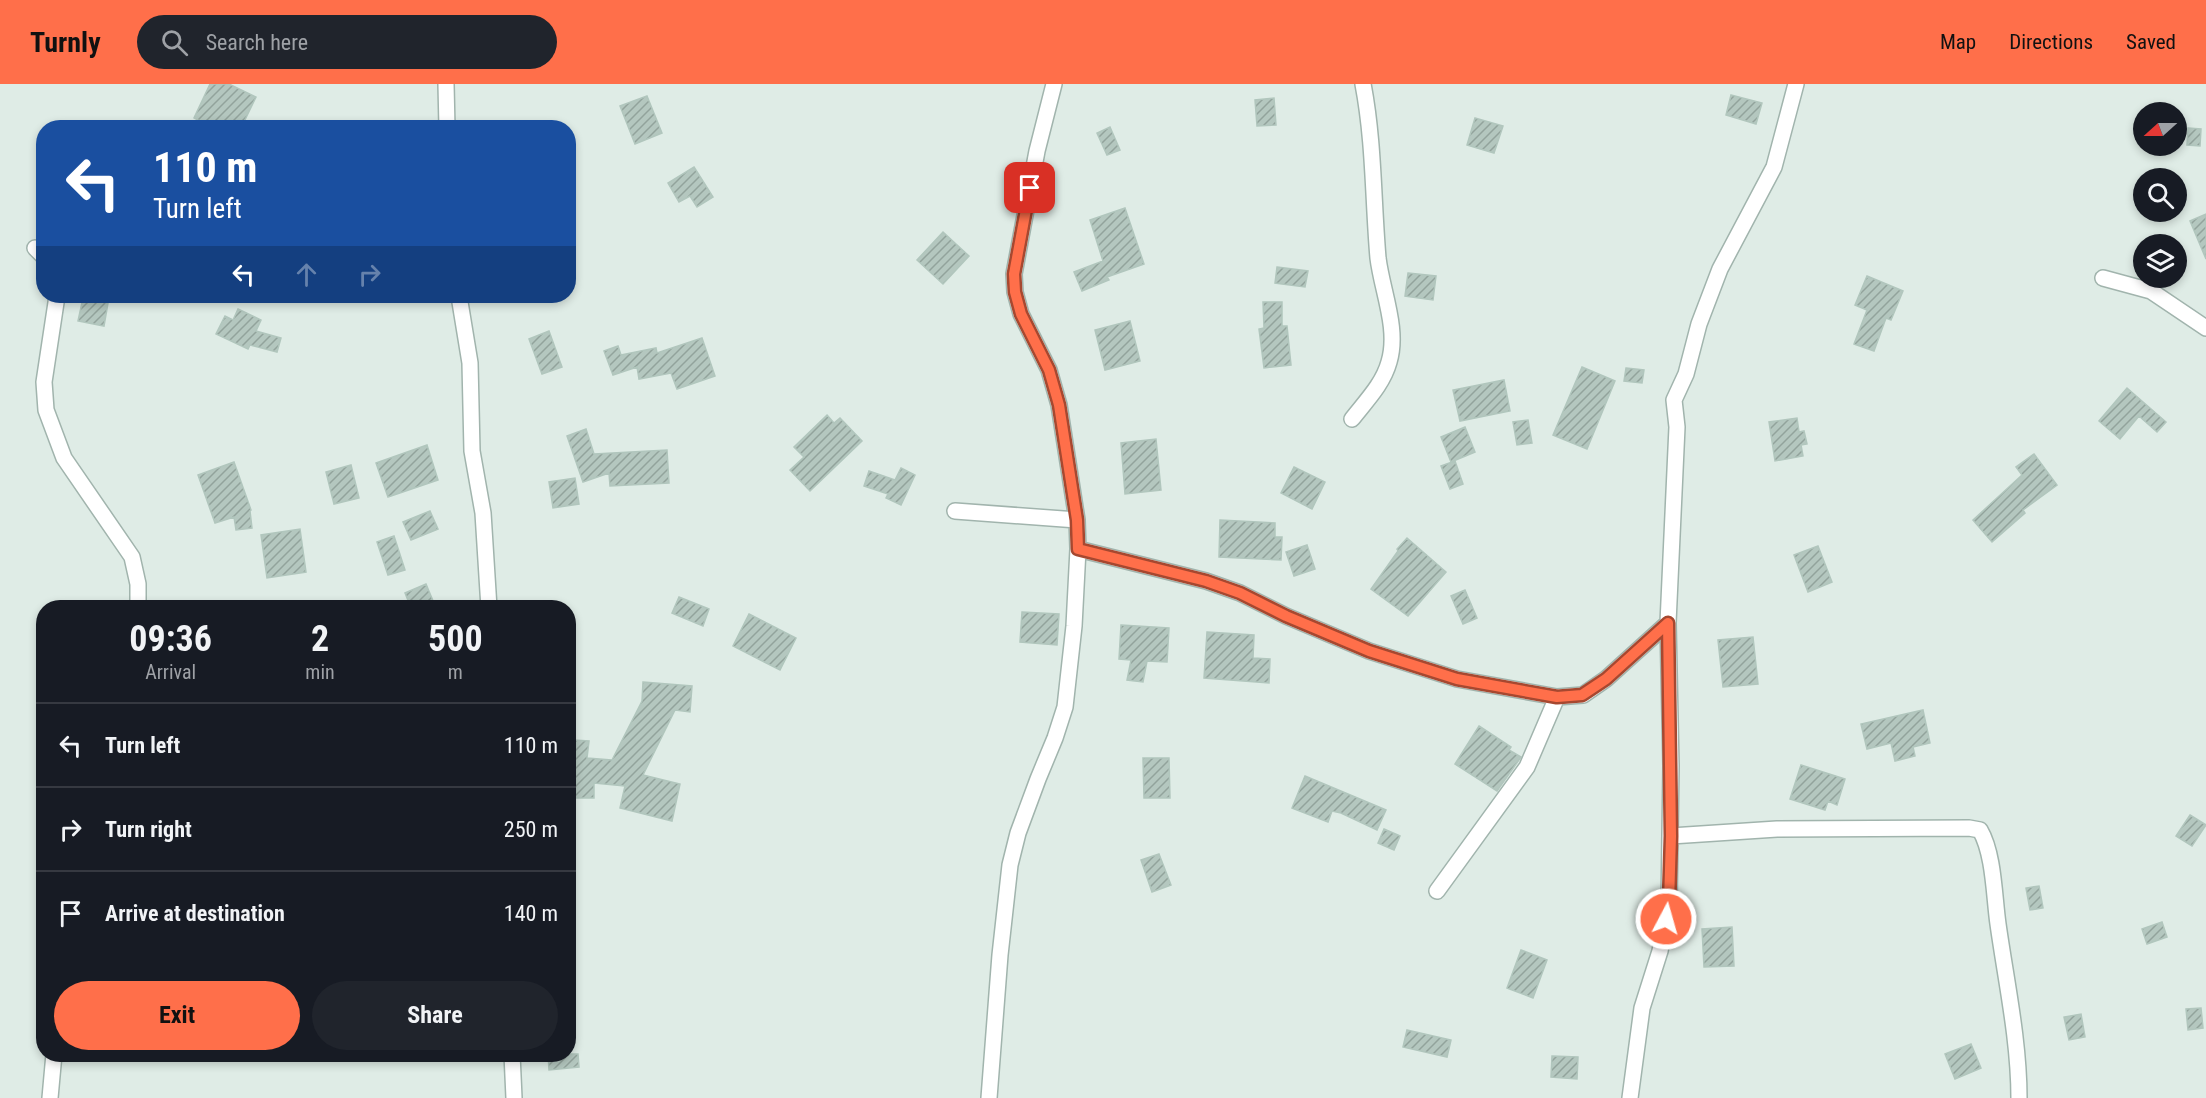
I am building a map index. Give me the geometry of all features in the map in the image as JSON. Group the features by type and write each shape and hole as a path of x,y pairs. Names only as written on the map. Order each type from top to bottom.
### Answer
{"street":[{"path":"446,84 447,120"},
{"path":"989,1098 1000,955 1010,865 1022,822 1056,738 1065,707 1074,626 1078,549 1077,520 1059,405 1049,370 1021,314 1015,292 1014,274 1037,151 1054,84"},
{"path":"1352,419 1383,379 1390,360 1392,335 1378,260 1372,152 1363,84"},
{"path":"1630,1098 1642,1008 1660,951 1669,903 1671,836 1668,623 1677,427 1674,400 1686,374 1699,324 1720,269 1774,166 1796,84"},
{"path":"2103,278 2151,291 2206,328"},
{"path":"56,303 44,382 46,410 64,458 132,557 138,584 138,600"},
{"path":"460,303 470,363 472,451 483,513 488,600"},
{"path":"955,511 1077,520"},
{"path":"1078,549 1206,581 1240,593 1286,616 1369,651 1457,679 1557,697 1582,695 1598,685 1668,623"},
{"path":"1437,891 1527,767 1557,697"},
{"path":"1671,836 1777,829 1969,828 1980,830 1986,841 2013,1032 2019,1098"},
{"path":"50,1098 53,1062"},
{"path":"512,1062 513,1098"}],"building":[{"path":"210,84 229,84 256,97 245,120 198,120 194,118"},
{"path":"1731,95 1762,103 1756,124 1726,115"},
{"path":"647,96 662,133 635,144 620,106"},
{"path":"1274,98 1276,125 1257,126 1255,100"},
{"path":"1475,118 1503,126 1494,153 1467,145"},
{"path":"1110,127 1120,150 1107,155 1097,133"},
{"path":"2188,128 2201,129 2200,146 2187,145"},
{"path":"694,167 713,197 697,207 690,196 679,202 668,183"},
{"path":"1125,208 1144,264 1107,277 1109,280 1082,291 1074,272 1103,261 1090,220"},
{"path":"2206,214 2206,259 2190,221"},
{"path":"943,232 969,256 943,284 917,260"},
{"path":"1277,267 1308,271 1305,287 1275,283"},
{"path":"1408,273 1436,276 1433,300 1405,296"},
{"path":"1867,276 1903,291 1891,320 1886,318 1874,351 1854,344 1867,310 1855,305"},
{"path":"1263,302 1282,302 1282,326 1287,326 1291,365 1264,368 1259,329 1264,328"},
{"path":"82,303 108,303 104,326 78,321"},
{"path":"238,309 261,320 256,331 281,338 277,352 250,345 248,349 216,334 225,316 233,320"},
{"path":"1130,321 1140,361 1105,370 1095,330"},
{"path":"549,331 562,367 542,374 529,339"},
{"path":"702,338 715,376 677,389 671,373 639,379 637,367 613,375 604,351 618,346 621,355 656,348 657,353"},
{"path":"1582,367 1615,381 1587,449 1553,435"},
{"path":"1626,368 1644,370 1642,383 1624,381"},
{"path":"1504,380 1510,411 1460,421 1453,390"},
{"path":"2127,388 2166,422 2157,432 2139,416 2120,439 2099,421"},
{"path":"827,415 834,423 840,418 862,441 810,491 790,470 804,457 794,447"},
{"path":"1797,418 1799,432 1804,431 1807,444 1801,445 1803,456 1775,461 1769,422"},
{"path":"1528,420 1532,443 1517,445 1513,422"},
{"path":"1465,427 1475,452 1451,462 1441,437"},
{"path":"586,429 594,454 667,450 669,483 610,486 609,473 583,482 567,436"},
{"path":"1156,439 1161,490 1125,494 1121,443"},
{"path":"427,445 438,480 388,497 376,463"},
{"path":"2034,454 2057,485 2023,510 2025,513 1992,542 1973,520 2022,475 2016,467"},
{"path":"1455,461 1463,484 1450,489 1441,466"},
{"path":"234,462 251,510 252,528 236,530 234,517 215,523 198,475"},
{"path":"351,465 359,498 334,504 326,472"},
{"path":"1294,467 1325,482 1312,509 1281,493"},
{"path":"901,468 915,475 901,505 886,498 888,494 864,486 869,471 895,480"},
{"path":"575,478 579,504 553,508 549,482"},
{"path":"430,511 438,529 411,540 403,522"},
{"path":"1220,520 1275,523 1275,537 1282,537 1281,560 1219,557"},
{"path":"300,529 306,572 267,578 261,535"},
{"path":"394,536 405,570 388,575 377,542"},
{"path":"1407,538 1446,572 1408,616 1371,589 1398,551 1397,549"},
{"path":"1307,545 1315,569 1294,576 1286,552"},
{"path":"1818,546 1832,582 1808,592 1794,555"},
{"path":"426,584 433,600 408,600 405,593"},
{"path":"1465,590 1477,618 1463,624 1451,596"},
{"path":"679,597 709,609 703,626 672,613"},
{"path":"1022,612 1059,614 1057,645 1020,642"},
{"path":"749,614 796,638 780,670 733,646"},
{"path":"1121,625 1169,628 1167,662 1147,661 1143,682 1127,680 1131,660 1119,659"},
{"path":"1207,632 1254,635 1253,658 1270,659 1269,683 1204,678"},
{"path":"1753,637 1758,684 1723,687 1718,640"},
{"path":"643,682 692,686 690,712 675,710 643,775 680,784 672,821 620,808 625,786 594,783 594,798 576,798 576,740 589,741 587,758 612,760 642,701"},
{"path":"1923,710 1930,743 1913,747 1915,756 1895,761 1891,743 1867,749 1861,724"},
{"path":"1479,726 1511,747 1509,750 1521,757 1497,791 1455,764"},
{"path":"1143,758 1169,758 1170,798 1144,798"},
{"path":"1801,765 1845,779 1837,805 1828,801 1825,810 1790,799"},
{"path":"1305,776 1386,810 1377,830 1341,813 1332,811 1328,822 1292,808"},
{"path":"2190,815 2206,825 2192,846 2176,836"},
{"path":"1384,829 1400,836 1394,850 1378,843"},
{"path":"1159,854 1171,885 1152,892 1141,860"},
{"path":"2039,886 2043,908 2030,910 2026,888"},
{"path":"2162,922 2167,937 2147,944 2142,929"},
{"path":"1732,927 1734,966 1704,967 1702,929"},
{"path":"1521,950 1547,960 1533,998 1507,988"},
{"path":"2201,1008 2203,1028 2188,1030 2186,1009"},
{"path":"2081,1014 2085,1037 2069,1040 2064,1017"},
{"path":"1407,1030 1451,1040 1447,1057 1403,1047"},
{"path":"1971,1044 1981,1068 1955,1079 1945,1054"},
{"path":"576,1054 578,1054 579,1067 549,1070 548,1062 576,1062"},
{"path":"1552,1056 1578,1057 1577,1079 1551,1077"}],"route":[{"path":"1030,188 1014,274 1015,292 1021,314 1049,370 1059,405 1077,520 1078,549 1206,581 1240,593 1286,616 1369,651 1457,679 1557,697 1582,695 1606,679 1668,623 1671,836 1669,903 1666,919"}]}
